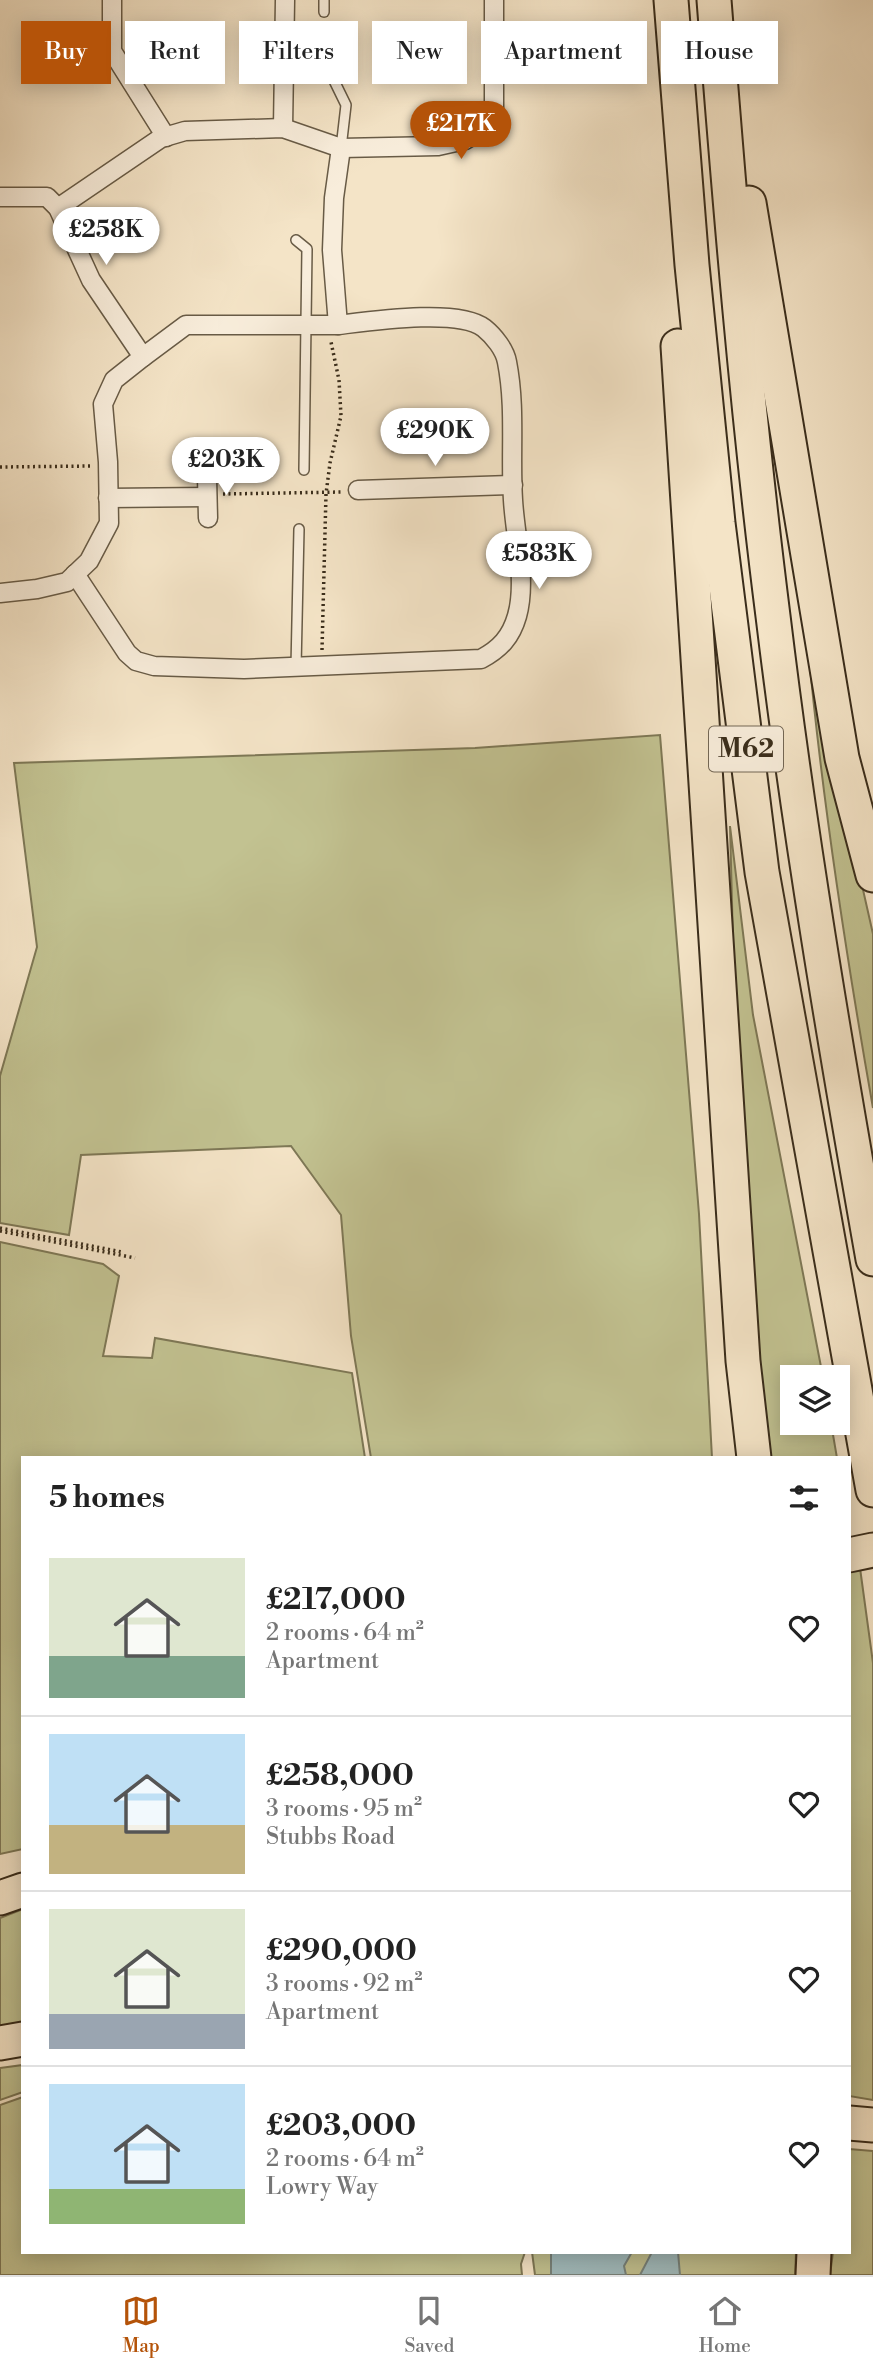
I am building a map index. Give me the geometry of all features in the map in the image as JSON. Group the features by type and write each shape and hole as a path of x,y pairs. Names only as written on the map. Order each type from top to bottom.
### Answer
{"highway":[{"name":"M62","path":"668,0 673,272 743,1361 754,1456"},
{"name":"M62","path":"668,0 718,523 762,872 873,1490"},
{"name":"M62","path":"715,0 842,758 873,875"},
{"name":"M62","path":"715,0 735,265 772,615 824,979 873,1259"},
{"path":"851,1555 873,1550"},
{"path":"0,1898 21,1891"},
{"path":"0,2043 21,2039"},
{"path":"851,2123 873,2125"},
{"path":"813,2275 814,2254"}],"street":[{"path":"112,0 112,51 166,137"},
{"path":"283,128 285,0"},
{"path":"0,197 52,202 166,137 185,131 283,128 341,148 438,146 465,140 482,129 494,114 494,0"},
{"path":"333,325 334,198 341,148"},
{"path":"52,202 90,280 143,357"},
{"path":"0,593 67,582 75,574 89,561 108,523 108,466 103,404 114,380 186,325 333,325 433,317 467,318 483,326 495,338 507,359 514,416 513,485 520,586 517,615 509,635 498,650 481,659 244,669 154,666 136,661 114,637 75,574"},
{"path":"358,490 513,485"},
{"path":"108,498 207,489 208,518"}],"lane":[{"path":"324,0 324,12"},
{"path":"336,84 346,105 341,148"},
{"path":"296,240 307,249 304,470"},
{"path":"296,667 299,529"}],"path":[{"path":"322,666 326,494 341,416 333,325"},
{"path":"0,467 108,466"},
{"path":"207,489 326,494 358,490"},
{"path":"0,1230 122,1252"},
{"path":"0,1230 135,1258"}],"green space":[{"path":"808,646 873,934 873,1108 836,877"},
{"path":"660,735 699,1214 712,1456 371,1456 351,1336 341,1215 291,1146 81,1155 69,1235 0,1223 0,1076 37,947 14,763 475,748"},
{"path":"730,826 753,1015 821,1365 780,1365 780,1435 833,1435 837,1456 766,1456 737,1095"},
{"path":"0,1242 103,1264 119,1276 103,1356 152,1358 155,1338 352,1373 365,1456 21,1456 21,1849 0,1854"},
{"path":"860,1568 873,1663 873,2100 851,2096 851,1569"},
{"path":"21,1910 21,2024 0,2028 0,1918"},
{"path":"21,2065 21,2093 0,2100 0,2068"},
{"path":"21,2098 21,2254 524,2254 521,2264 522,2275 0,2275 0,2105"},
{"path":"851,2149 873,2151 873,2275 830,2275 833,2254 851,2254"},
{"path":"532,2254 796,2254 795,2275 535,2275"}],"water":[{"path":"551,2254 631,2254 624,2266 626,2275 551,2275"},
{"path":"651,2254 678,2254 680,2275 640,2275"}]}
